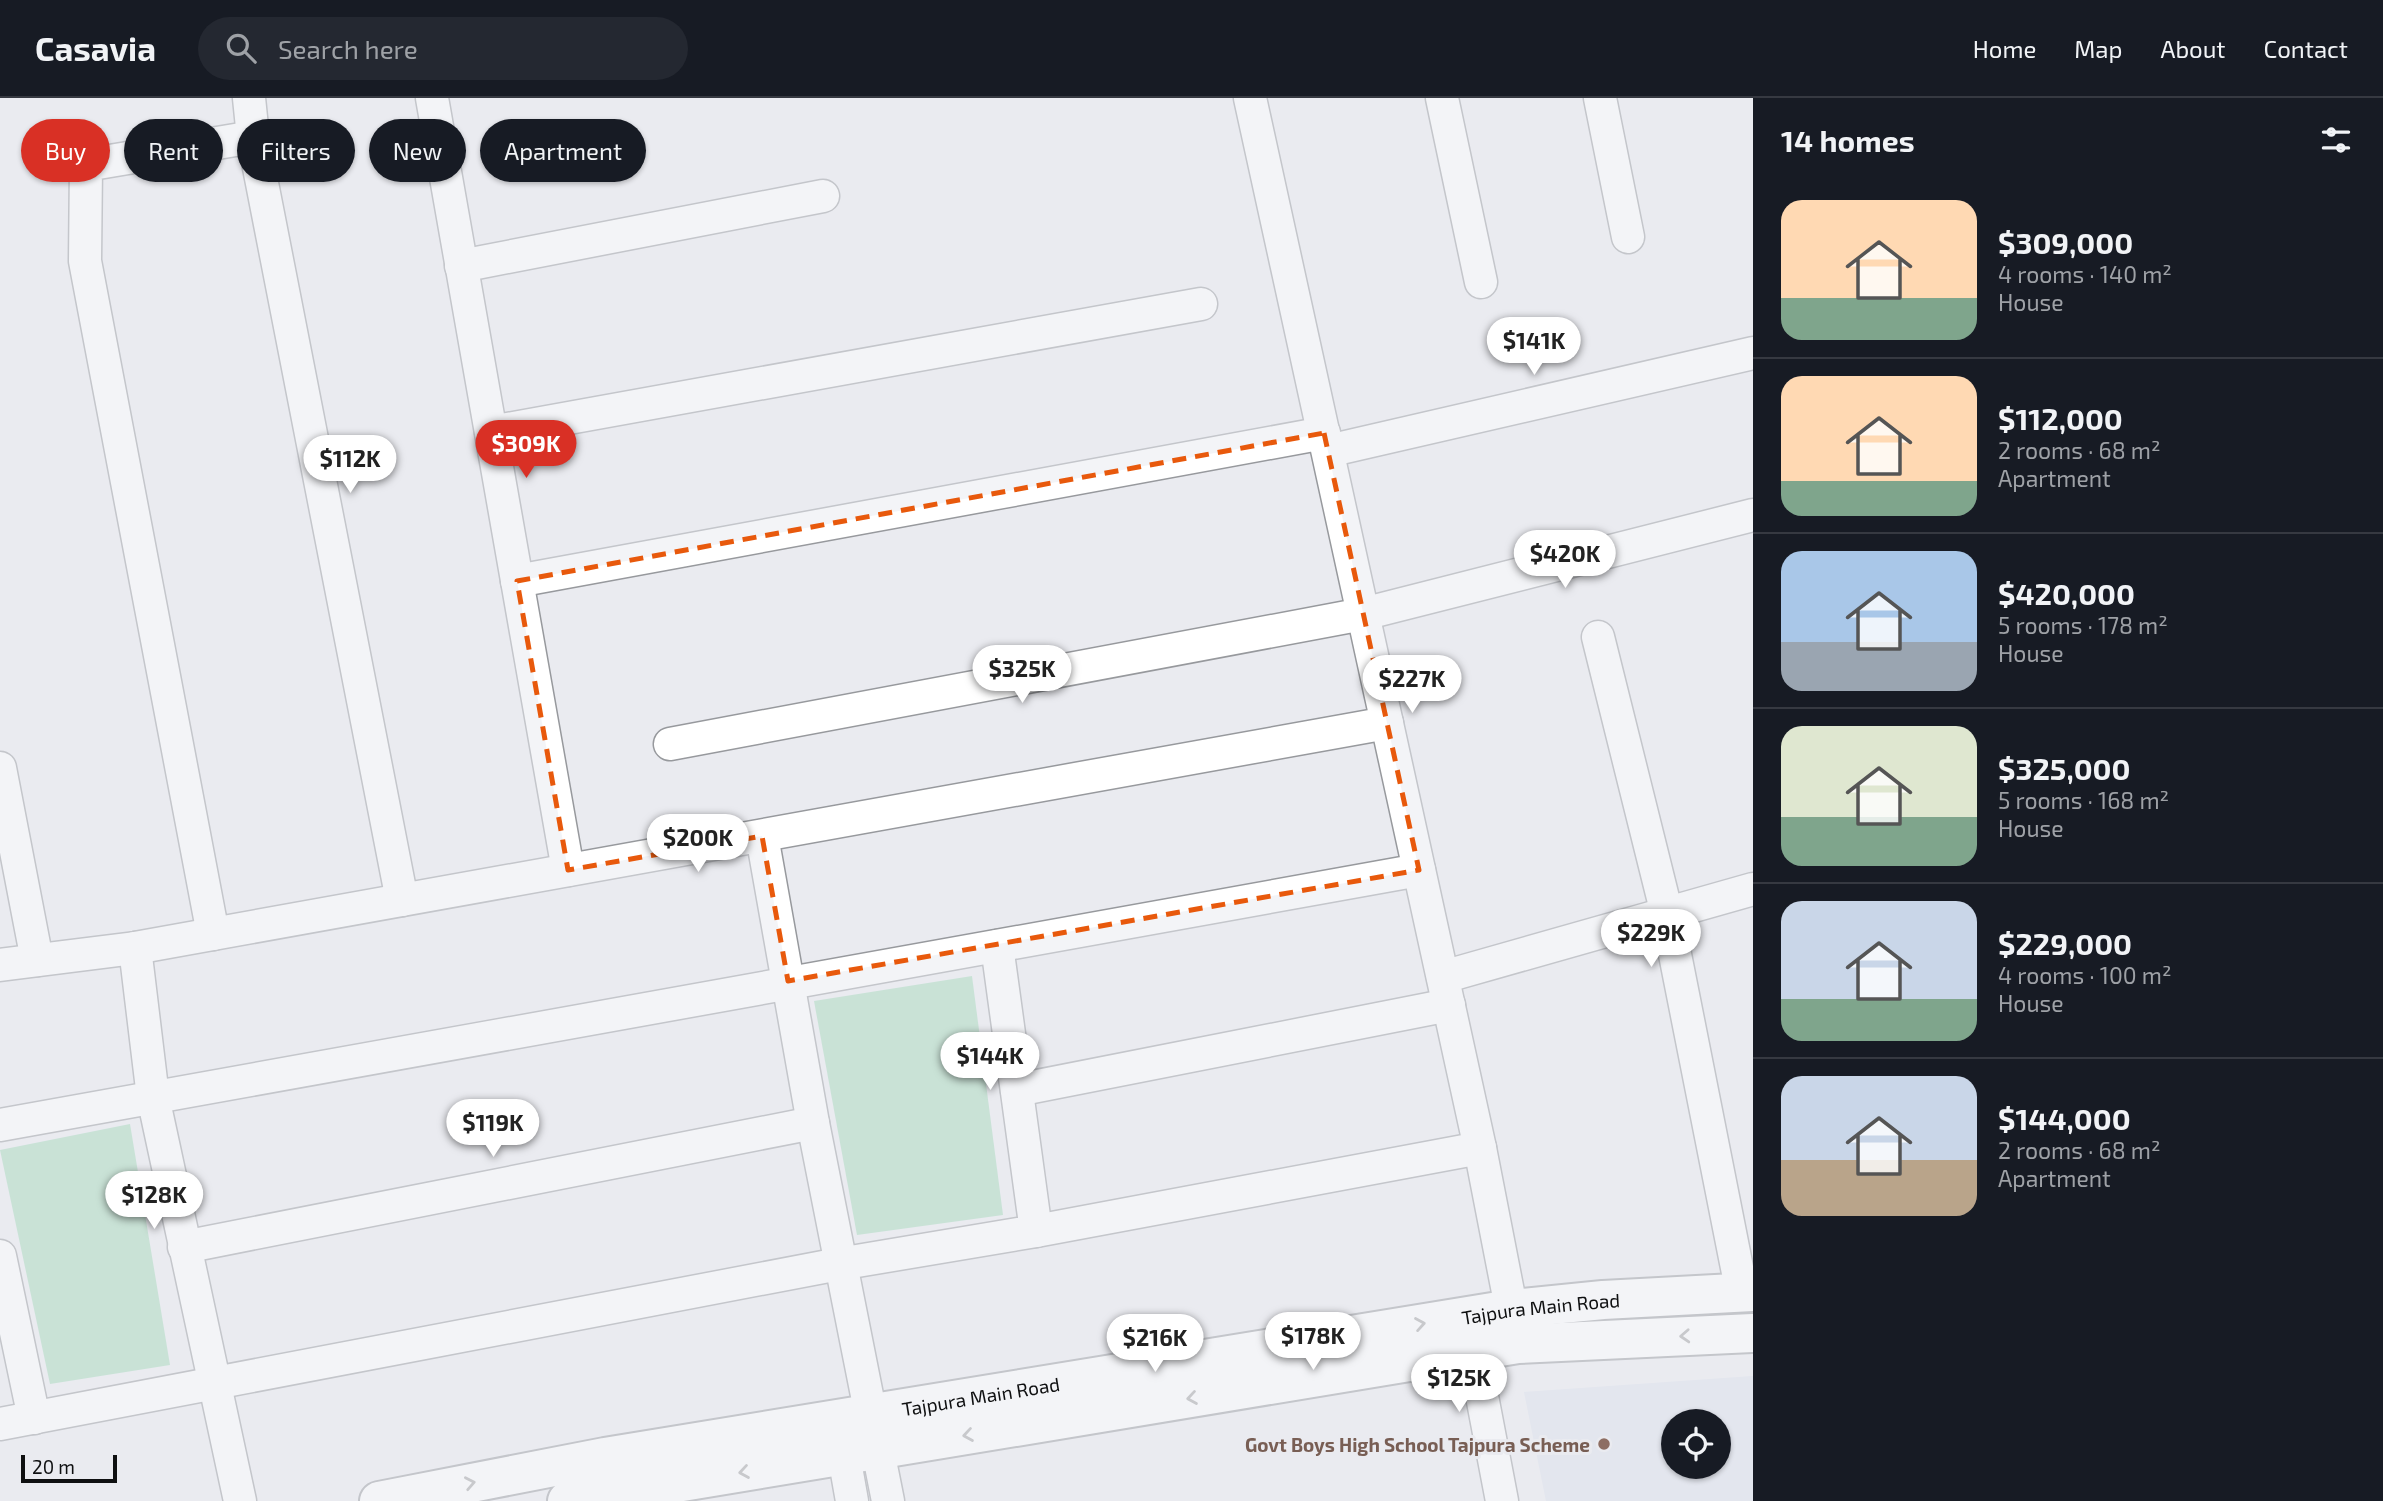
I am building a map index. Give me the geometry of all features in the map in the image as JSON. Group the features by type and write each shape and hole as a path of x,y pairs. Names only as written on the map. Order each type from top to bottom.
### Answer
{"street":[{"path":"249,98 251,119"},
{"path":"432,98 568,870"},
{"path":"1250,98 1480,1148 1515,1327"},
{"path":"1442,98 1481,282"},
{"path":"1600,98 1628,237"},
{"path":"213,934 85,261 86,165 237,140"},
{"path":"262,182 402,900"},
{"path":"461,266 823,196"},
{"path":"491,432 1200,304"},
{"path":"517,581 1326,442 1753,353"},
{"path":"670,744 1363,614 1753,515"},
{"path":"1598,637 1667,914 1748,1292"},
{"path":"0,965 135,948 1387,723"},
{"path":"0,768 37,960"},
{"path":"762,836 839,1264 857,1436 852,1501"},
{"path":"0,1125 788,981 1419,870"},
{"path":"1017,1090 1446,991 1667,914 1753,889"},
{"path":"997,946 1036,1231"},
{"path":"135,948 152,1097 240,1501"},
{"path":"184,1247 813,1123"},
{"path":"0,1424 839,1264 1036,1231 1480,1148"},
{"path":"1,1268 34,1418"},
{"name":"Tajpura Main Road","path":"570,1501 857,1436 1515,1327 1603,1300 1748,1292"},
{"name":"Tajpura Main Road","path":"1515,1327 1753,1333"},
{"path":"1470,1334 1502,1501"},
{"path":"857,1436 888,1501"},
{"name":"Tajpura Main Road","path":"379,1501 605,1457 857,1436"}],"highlighted area":[{"path":"1324,433 1419,870 788,981 762,836 568,870 517,581"}],"shaded area":[{"name":"Govt Boys High School Tajpura Scheme","path":"1753,1376 1753,1501 1546,1501 1524,1392"}],"green space":[{"path":"972,976 1003,1215 857,1235 814,1001"},
{"path":"130,1124 170,1365 50,1384 0,1150"}],"place":[{"name":"Govt Boys High School Tajpura Scheme","path":"1604,1444"}]}
